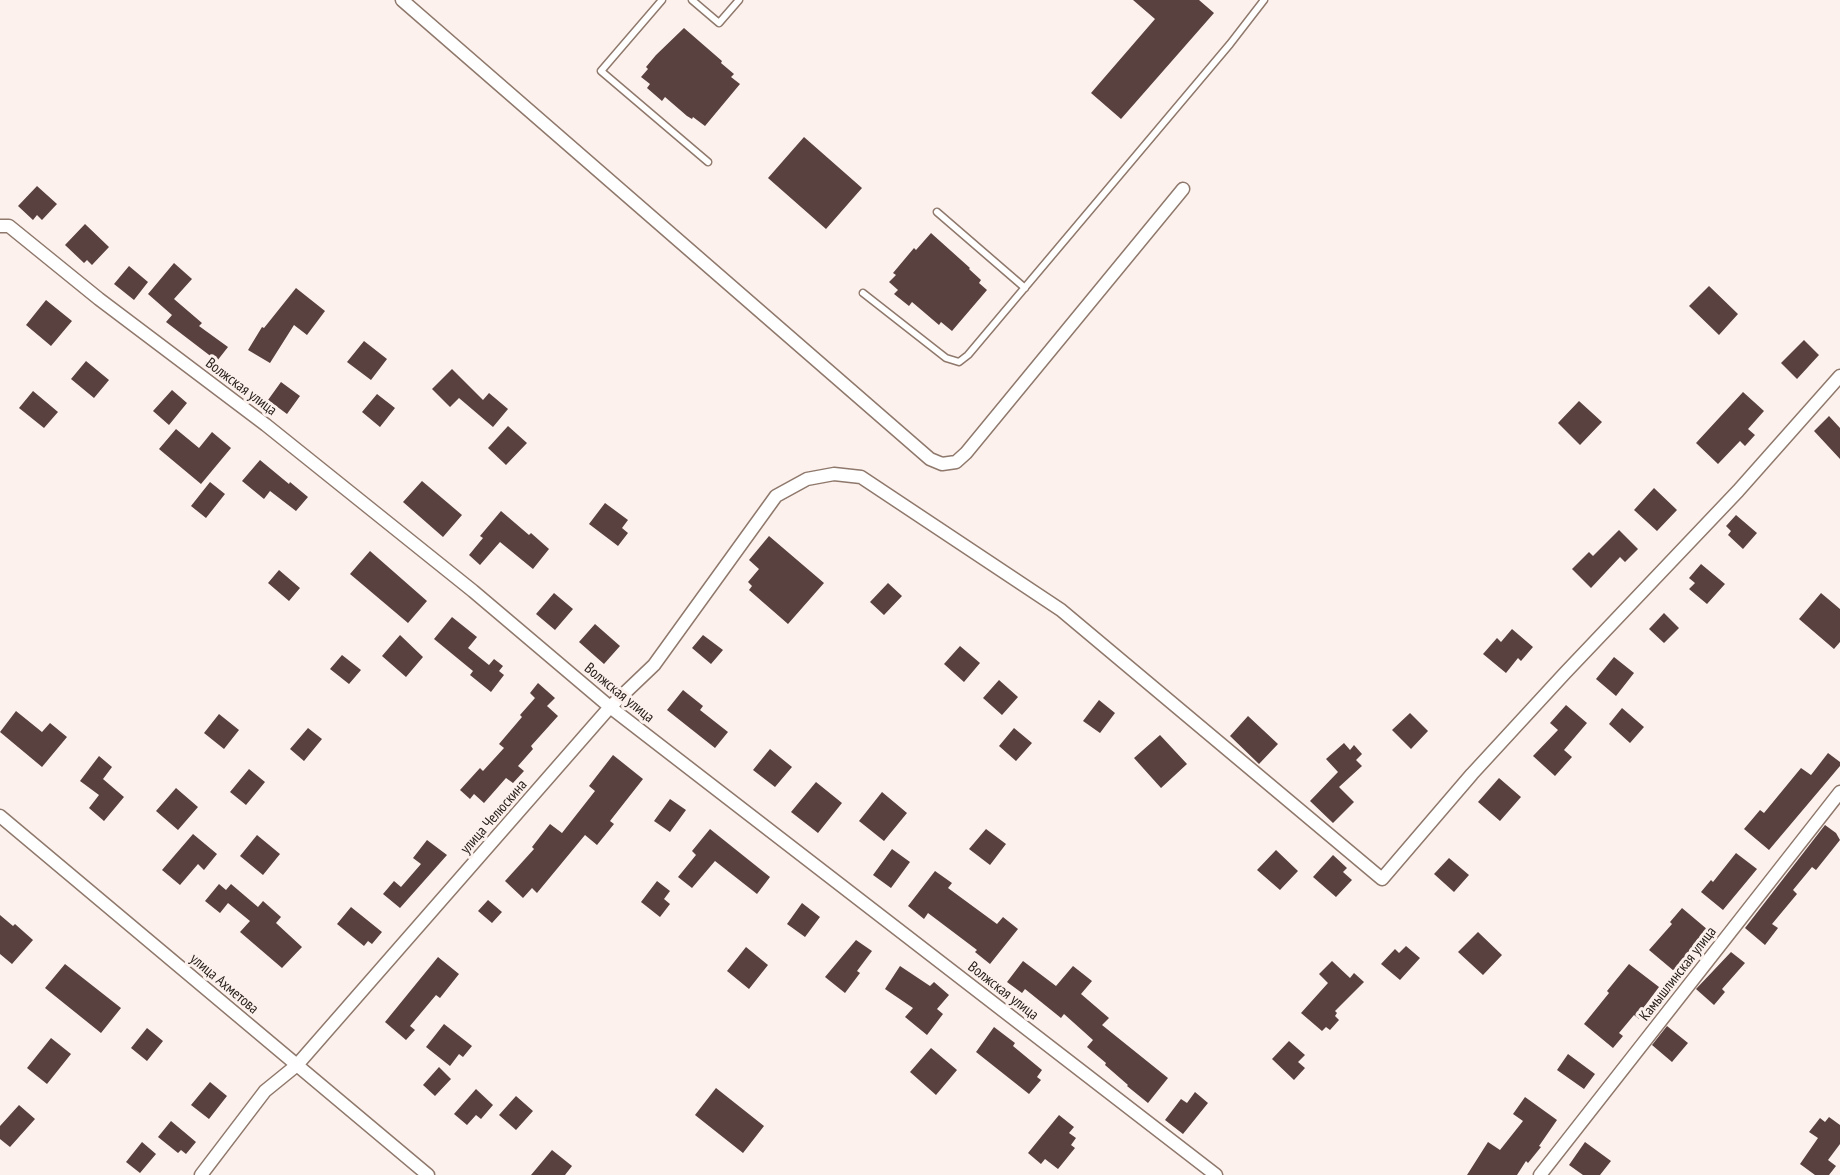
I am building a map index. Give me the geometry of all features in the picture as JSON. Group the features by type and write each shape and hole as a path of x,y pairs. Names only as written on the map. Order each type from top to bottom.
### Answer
{"street":[{"path":"402,0 930,459 942,464 956,462 966,453 1183,189"},
{"name":"Волжская улица","path":"5,226 266,425 473,591 610,706 1216,1175"},
{"name":"улица Челюскина","path":"201,1175 265,1091 297,1065 610,706 654,665 776,496 807,479 834,474 861,477 1062,610 1382,879 1472,774 1738,491 1840,376"},
{"name":"Камышлинская улица","path":"1540,1175 1840,792"},
{"name":"улица Ахметова","path":"0,816 428,1175"}],"lane":[{"path":"662,0 601,71 708,162"},
{"path":"692,0 719,23 739,0"},
{"path":"862,293 946,358 959,362 968,355 1025,288 1230,44 1264,0"},
{"path":"937,212 1025,288"}],"building":[{"path":"1133,0 1199,0 1214,13 1121,119 1091,93 1155,19"},
{"path":"684,28 722,61 721,63 734,74 731,77 740,84 705,126 693,117 692,119 687,116 665,97 662,101 647,88 650,84 641,77 656,55"},
{"path":"804,137 862,188 826,229 768,178"},
{"path":"37,186 57,204 42,220 37,215 33,220 18,206"},
{"path":"85,224 109,247 92,265 87,260 84,263 65,245"},
{"path":"931,233 970,268 981,280 979,283 987,290 952,331 941,322 939,325 912,302 909,306 894,294 898,290 889,282 896,275 893,273 914,248 916,250"},
{"path":"174,263 192,279 174,299 202,323 199,326 228,347 217,361 166,322 172,315 148,294"},
{"path":"129,266 148,282 134,300 114,284"},
{"path":"1709,286 1738,314 1719,335 1689,306"},
{"path":"296,288 325,311 307,335 294,325 270,363 248,350 262,327 264,328"},
{"path":"46,300 72,321 51,346 26,325"},
{"path":"1804,340 1819,355 1797,379 1781,363"},
{"path":"364,341 387,359 371,380 347,362"},
{"path":"86,361 109,380 94,398 71,379"},
{"path":"452,369 483,400 489,393 508,409 493,427 459,398 450,407 432,389"},
{"path":"281,382 300,396 287,414 268,400"},
{"path":"172,390 187,403 169,425 153,411"},
{"path":"33,391 58,412 44,428 19,408"},
{"path":"1743,392 1764,411 1748,429 1755,435 1745,446 1740,441 1718,464 1696,443"},
{"path":"377,394 395,408 380,427 362,412"},
{"path":"1579,401 1602,422 1580,445 1558,423"},
{"path":"1829,416 1840,428 1840,459 1814,431"},
{"path":"508,426 527,443 506,465 488,448"},
{"path":"176,429 199,448 212,432 231,448 201,484 159,449"},
{"path":"260,460 308,497 296,511 270,491 264,499 242,481"},
{"path":"422,481 462,515 443,537 403,502"},
{"path":"210,482 225,494 206,518 191,506"},
{"path":"1654,488 1677,510 1657,531 1634,510"},
{"path":"605,503 628,520 622,528 628,533 618,546 589,524"},
{"path":"501,511 549,549 533,569 500,542 480,565 469,555 483,538 480,536"},
{"path":"1736,515 1757,533 1743,549 1728,535 1731,531 1726,526"},
{"path":"1619,530 1638,549 1625,562 1620,557 1591,588 1572,569 1589,552 1593,556"},
{"path":"769,536 824,583 788,624 749,590 752,586 748,582 759,569 749,560"},
{"path":"370,551 427,601 408,623 350,574"},
{"path":"1701,564 1725,584 1707,604 1689,589 1695,583 1689,578"},
{"path":"279,570 300,588 289,601 268,583"},
{"path":"888,583 902,596 884,615 870,602"},
{"path":"554,593 573,609 555,630 536,614"},
{"path":"1821,593 1840,609 1840,642 1834,649 1799,619"},
{"path":"1664,613 1679,628 1664,643 1649,629"},
{"path":"452,617 477,637 468,648 489,665 494,659 503,666 499,671 504,675 491,692 470,675 473,671 434,639"},
{"path":"595,624 620,646 604,664 579,642"},
{"path":"1512,629 1533,647 1521,661 1518,658 1506,673 1483,654 1497,638 1501,642"},
{"path":"400,635 423,657 406,677 382,656"},
{"path":"703,635 723,650 711,664 692,648"},
{"path":"960,646 980,663 964,682 944,664"},
{"path":"342,655 361,670 349,684 330,669"},
{"path":"1614,657 1634,673 1616,696 1596,679"},
{"path":"999,680 1018,697 1002,715 983,698"},
{"path":"538,683 555,698 547,706 558,716 531,746 533,749 518,766 524,771 513,783 506,778 484,803 474,794 470,799 460,790 480,768 483,771 504,748 499,744 535,698 530,693"},
{"path":"683,690 703,706 700,710 728,732 715,748 667,710"},
{"path":"1099,700 1115,713 1100,733 1083,721"},
{"path":"1566,705 1587,723 1564,750 1572,757 1555,776 1533,756 1558,730 1550,723"},
{"path":"1622,708 1644,727 1630,743 1609,724"},
{"path":"16,711 42,732 50,723 67,737 42,767 0,732"},
{"path":"1410,713 1428,731 1411,749 1392,730"},
{"path":"219,714 239,730 224,749 204,733"},
{"path":"1248,716 1278,744 1259,764 1230,736"},
{"path":"308,728 322,739 304,761 290,749"},
{"path":"1014,728 1032,743 1016,761 999,746"},
{"path":"1160,735 1187,764 1161,788 1134,758"},
{"path":"1344,743 1350,750 1354,745 1362,754 1356,760 1362,766 1339,787 1354,802 1333,823 1310,801 1338,772 1326,759"},
{"path":"770,749 792,767 775,787 753,770"},
{"path":"1828,753 1840,762 1840,766 1769,850 1744,829 1760,810 1764,813 1801,768 1811,775"},
{"path":"613,755 643,779 610,821 614,824 597,845 585,835 537,893 532,888 523,898 505,881 534,849 532,847 550,824 562,833 595,791 589,786"},
{"path":"99,756 112,767 103,779 124,797 104,821 89,808 99,795 80,781"},
{"path":"249,769 265,782 246,805 230,792"},
{"path":"1499,778 1521,797 1500,821 1478,802"},
{"path":"816,782 842,803 818,833 791,812"},
{"path":"176,788 198,807 178,830 156,811"},
{"path":"882,792 907,813 884,841 859,821"},
{"path":"670,799 686,810 670,832 654,821"},
{"path":"1825,825 1836,833 1840,840 1816,870 1812,867 1793,890 1797,894 1772,924 1778,928 1765,945 1745,928"},
{"path":"710,829 770,877 757,894 715,861 692,888 678,877 696,855 692,851"},
{"path":"986,829 1006,844 990,865 969,849"},
{"path":"193,834 217,854 204,870 198,864 180,885 162,870"},
{"path":"257,835 280,854 263,875 240,856"},
{"path":"427,840 447,855 400,908 383,894 394,881 401,887 421,864 413,858"},
{"path":"892,849 910,862 891,888 873,875"},
{"path":"1276,850 1298,871 1280,890 1257,870"},
{"path":"1736,853 1757,869 1723,910 1701,892 1711,880 1713,882"},
{"path":"1333,855 1347,868 1343,872 1352,880 1336,897 1313,877"},
{"path":"1449,858 1469,875 1454,892 1434,874"},
{"path":"935,871 952,883 948,888 997,924 1003,917 1018,929 990,964 975,952 977,950 928,913 924,919 908,906"},
{"path":"657,881 670,891 664,899 670,904 660,917 641,902"},
{"path":"219,884 226,890 231,884 258,907 263,901 281,917 276,923 302,947 282,968 240,932 250,921 228,903 220,913 205,901"},
{"path":"488,900 502,912 492,923 478,911"},
{"path":"802,903 820,917 805,937 787,924"},
{"path":"351,907 382,932 372,944 368,941 364,946 337,924"},
{"path":"1682,908 1708,930 1674,971 1649,950 1672,924 1670,922"},
{"path":"0,915 13,926 15,924 33,940 12,964 0,954"},
{"path":"1478,932 1502,955 1483,975 1458,952"},
{"path":"856,940 872,951 857,971 860,973 845,993 825,977"},
{"path":"1406,946 1420,958 1400,980 1381,964 1395,949 1399,953"},
{"path":"746,947 768,965 749,989 727,971"},
{"path":"1731,952 1745,963 1722,989 1725,992 1714,1005 1696,989"},
{"path":"438,957 459,974 440,998 436,995 410,1026 415,1030 406,1040 385,1022"},
{"path":"1023,961 1056,986 1073,966 1092,981 1081,994 1109,1018 1102,1025 1168,1078 1148,1103 1087,1047 1093,1040 1064,1014 1061,1018 1025,989 1022,993 1007,982"},
{"path":"1332,961 1350,978 1354,973 1364,982 1335,1011 1337,1013 1335,1016 1339,1020 1330,1030 1326,1027 1322,1031 1301,1013 1328,983 1319,974"},
{"path":"65,964 121,1008 101,1033 45,988"},
{"path":"1629,964 1659,987 1644,1007 1647,1009 1639,1019 1634,1015 1619,1033 1623,1036 1613,1048 1584,1024"},
{"path":"900,966 930,986 934,982 949,995 937,1009 943,1014 927,1035 905,1017 913,1008 885,989"},
{"path":"444,1024 472,1046 463,1057 459,1054 450,1066 426,1047"},
{"path":"1667,1026 1688,1043 1672,1062 1652,1045"},
{"path":"994,1027 1015,1043 1013,1046 1042,1070 1037,1077 1041,1080 1029,1094 976,1052"},
{"path":"147,1028 163,1041 147,1061 131,1048"},
{"path":"51,1038 71,1054 47,1084 27,1068"},
{"path":"1289,1041 1305,1055 1298,1062 1305,1068 1294,1080 1272,1059"},
{"path":"931,1048 957,1070 936,1095 910,1072"},
{"path":"1568,1054 1595,1074 1584,1089 1557,1070"},
{"path":"439,1067 451,1079 435,1096 423,1085"},
{"path":"210,1082 227,1096 209,1119 191,1105"},
{"path":"716,1088 764,1126 743,1153 695,1115"},
{"path":"476,1089 493,1105 481,1119 476,1115 467,1125 454,1114"},
{"path":"1195,1092 1208,1103 1183,1134 1165,1120 1181,1099 1187,1103"},
{"path":"516,1096 533,1111 516,1130 499,1115"},
{"path":"1525,1097 1557,1120 1539,1146 1541,1147 1528,1163 1526,1161 1517,1175 1467,1175 1488,1142 1500,1150 1523,1121 1513,1114"},
{"path":"19,1105 35,1119 10,1147 0,1139 0,1126"},
{"path":"1059,1115 1074,1127 1069,1133 1076,1138 1071,1145 1075,1148 1058,1169 1045,1159 1041,1164 1028,1153"},
{"path":"1829,1117 1840,1125 1840,1144 1828,1160 1836,1166 1829,1175 1815,1175 1800,1164 1818,1138 1809,1132 1820,1118 1825,1122"},
{"path":"171,1121 196,1142 186,1154 181,1150 178,1153 158,1137"},
{"path":"142,1142 156,1154 140,1173 126,1162"},
{"path":"1585,1142 1611,1161 1600,1175 1583,1175 1569,1165"},
{"path":"552,1150 572,1166 565,1175 531,1175"}]}
